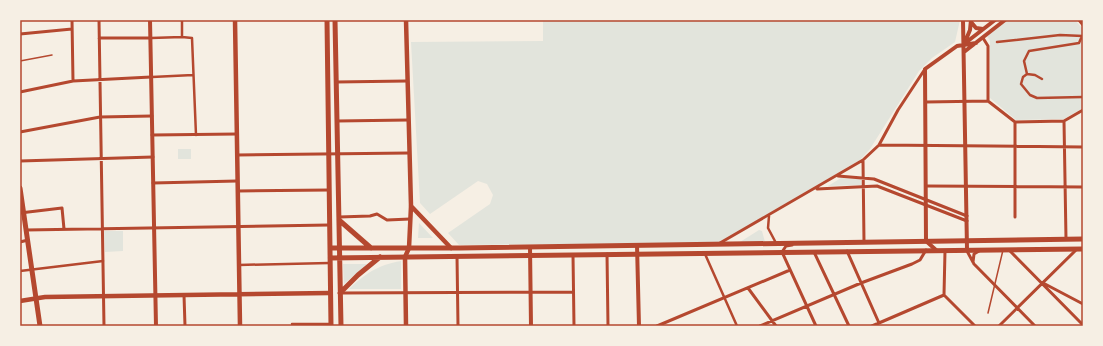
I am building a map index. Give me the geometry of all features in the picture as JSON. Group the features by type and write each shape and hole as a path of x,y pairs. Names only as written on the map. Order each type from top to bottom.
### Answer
{"main road":[{"path":"235,20 240,326"},
{"path":"327,20 330,325"},
{"path":"335,20 341,326"},
{"path":"406,20 411,206 409,248 405,257 406,326"},
{"path":"20,188 22,213 28,240 40,326"},
{"path":"411,206 451,248"},
{"path":"339,218 371,248"},
{"path":"330,248 451,248 1083,239"},
{"path":"330,261 340,258 380,257 1080,249"},
{"path":"340,293 358,275 380,257"},
{"path":"20,301 36,298 103,296 330,293"}],"street":[{"path":"72,20 73,81"},
{"path":"98,20 104,326"},
{"path":"150,20 156,326"},
{"path":"182,20 182,37"},
{"path":"963,20 967,250 974,264 1035,326"},
{"path":"964,44 995,20"},
{"path":"964,52 1005,20"},
{"path":"1079,20 1083,25"},
{"path":"964,44 970,30 971,21"},
{"path":"971,21 976,28 984,29"},
{"path":"20,34 72,29"},
{"path":"997,42 1060,35 1083,36 1079,43 1029,51 1024,61 1026,74 1023,77 1021,84 1030,95 1036,98 1083,97"},
{"path":"99,38 192,38 196,135"},
{"path":"983,38 988,46 988,101"},
{"path":"718,244 769,216 863,160 879,145 898,110 926,69 954,47 976,43"},
{"path":"926,69 926,241 936,250"},
{"path":"1026,74 1035,75 1042,79"},
{"path":"20,92 73,81 193,75"},
{"path":"336,82 407,81"},
{"path":"926,102 988,101 1015,122 1064,121 1083,110"},
{"path":"20,132 100,117 152,116"},
{"path":"336,121 408,120"},
{"path":"1064,121 1066,239"},
{"path":"1015,122 1015,218"},
{"path":"152,135 237,134"},
{"path":"879,145 1083,147"},
{"path":"237,155 409,153"},
{"path":"20,161 153,157"},
{"path":"863,160 864,242"},
{"path":"837,176 864,177 879,181 926,199 967,218"},
{"path":"153,183 237,181"},
{"path":"815,189 864,186 881,187 926,205 967,218"},
{"path":"926,186 1083,187"},
{"path":"238,191 329,190"},
{"path":"22,213 62,208 64,229"},
{"path":"339,218 370,216 377,214 387,220 410,219"},
{"path":"769,216 770,233 776,243"},
{"path":"26,230 329,225"},
{"path":"20,242 28,240"},
{"path":"801,243 786,246 782,252 816,326"},
{"path":"638,245 639,326"},
{"path":"530,247 531,326"},
{"path":"974,264 974,254 983,249"},
{"path":"1009,249 1083,325"},
{"path":"998,326 1080,249"},
{"path":"760,326 834,294 912,264 920,260 926,250"},
{"path":"945,250 944,295 974,326"},
{"path":"847,251 879,323"},
{"path":"814,252 849,326"},
{"path":"705,253 737,326"},
{"path":"607,254 608,326"},
{"path":"572,255 574,326"},
{"path":"457,256 458,326"},
{"path":"239,265 330,261"},
{"path":"20,271 103,262"},
{"path":"657,326 790,270"},
{"path":"1043,283 1083,304"},
{"path":"748,288 776,326"},
{"path":"340,293 573,292"},
{"path":"184,295 185,326"},
{"path":"872,326 944,295"},
{"path":"292,324 330,325"},
{"path":"235,326 240,326"}],"lane":[{"path":"20,61 52,55"},
{"path":"988,313 1003,249"}],"shaded area":[{"path":"543,20 960,20 955,42 932,58 919,71 870,149 860,160 718,243 459,245 448,233 490,204 493,195 487,184 478,181 430,214 420,203 411,42 543,41"},
{"path":"1008,20 1075,20 1083,29 1083,108 1064,119 1016,120 990,98 990,41 987,36"},
{"path":"178,149 191,149 191,159 178,159"},
{"path":"841,178 861,179 862,185 828,186"},
{"path":"419,223 433,238 418,238"},
{"path":"759,230 762,231 765,242 740,242"},
{"path":"104,231 123,231 123,251 105,252"},
{"path":"401,261 401,289 349,289 373,270"},
{"path":"343,264 367,264 344,284"}]}
